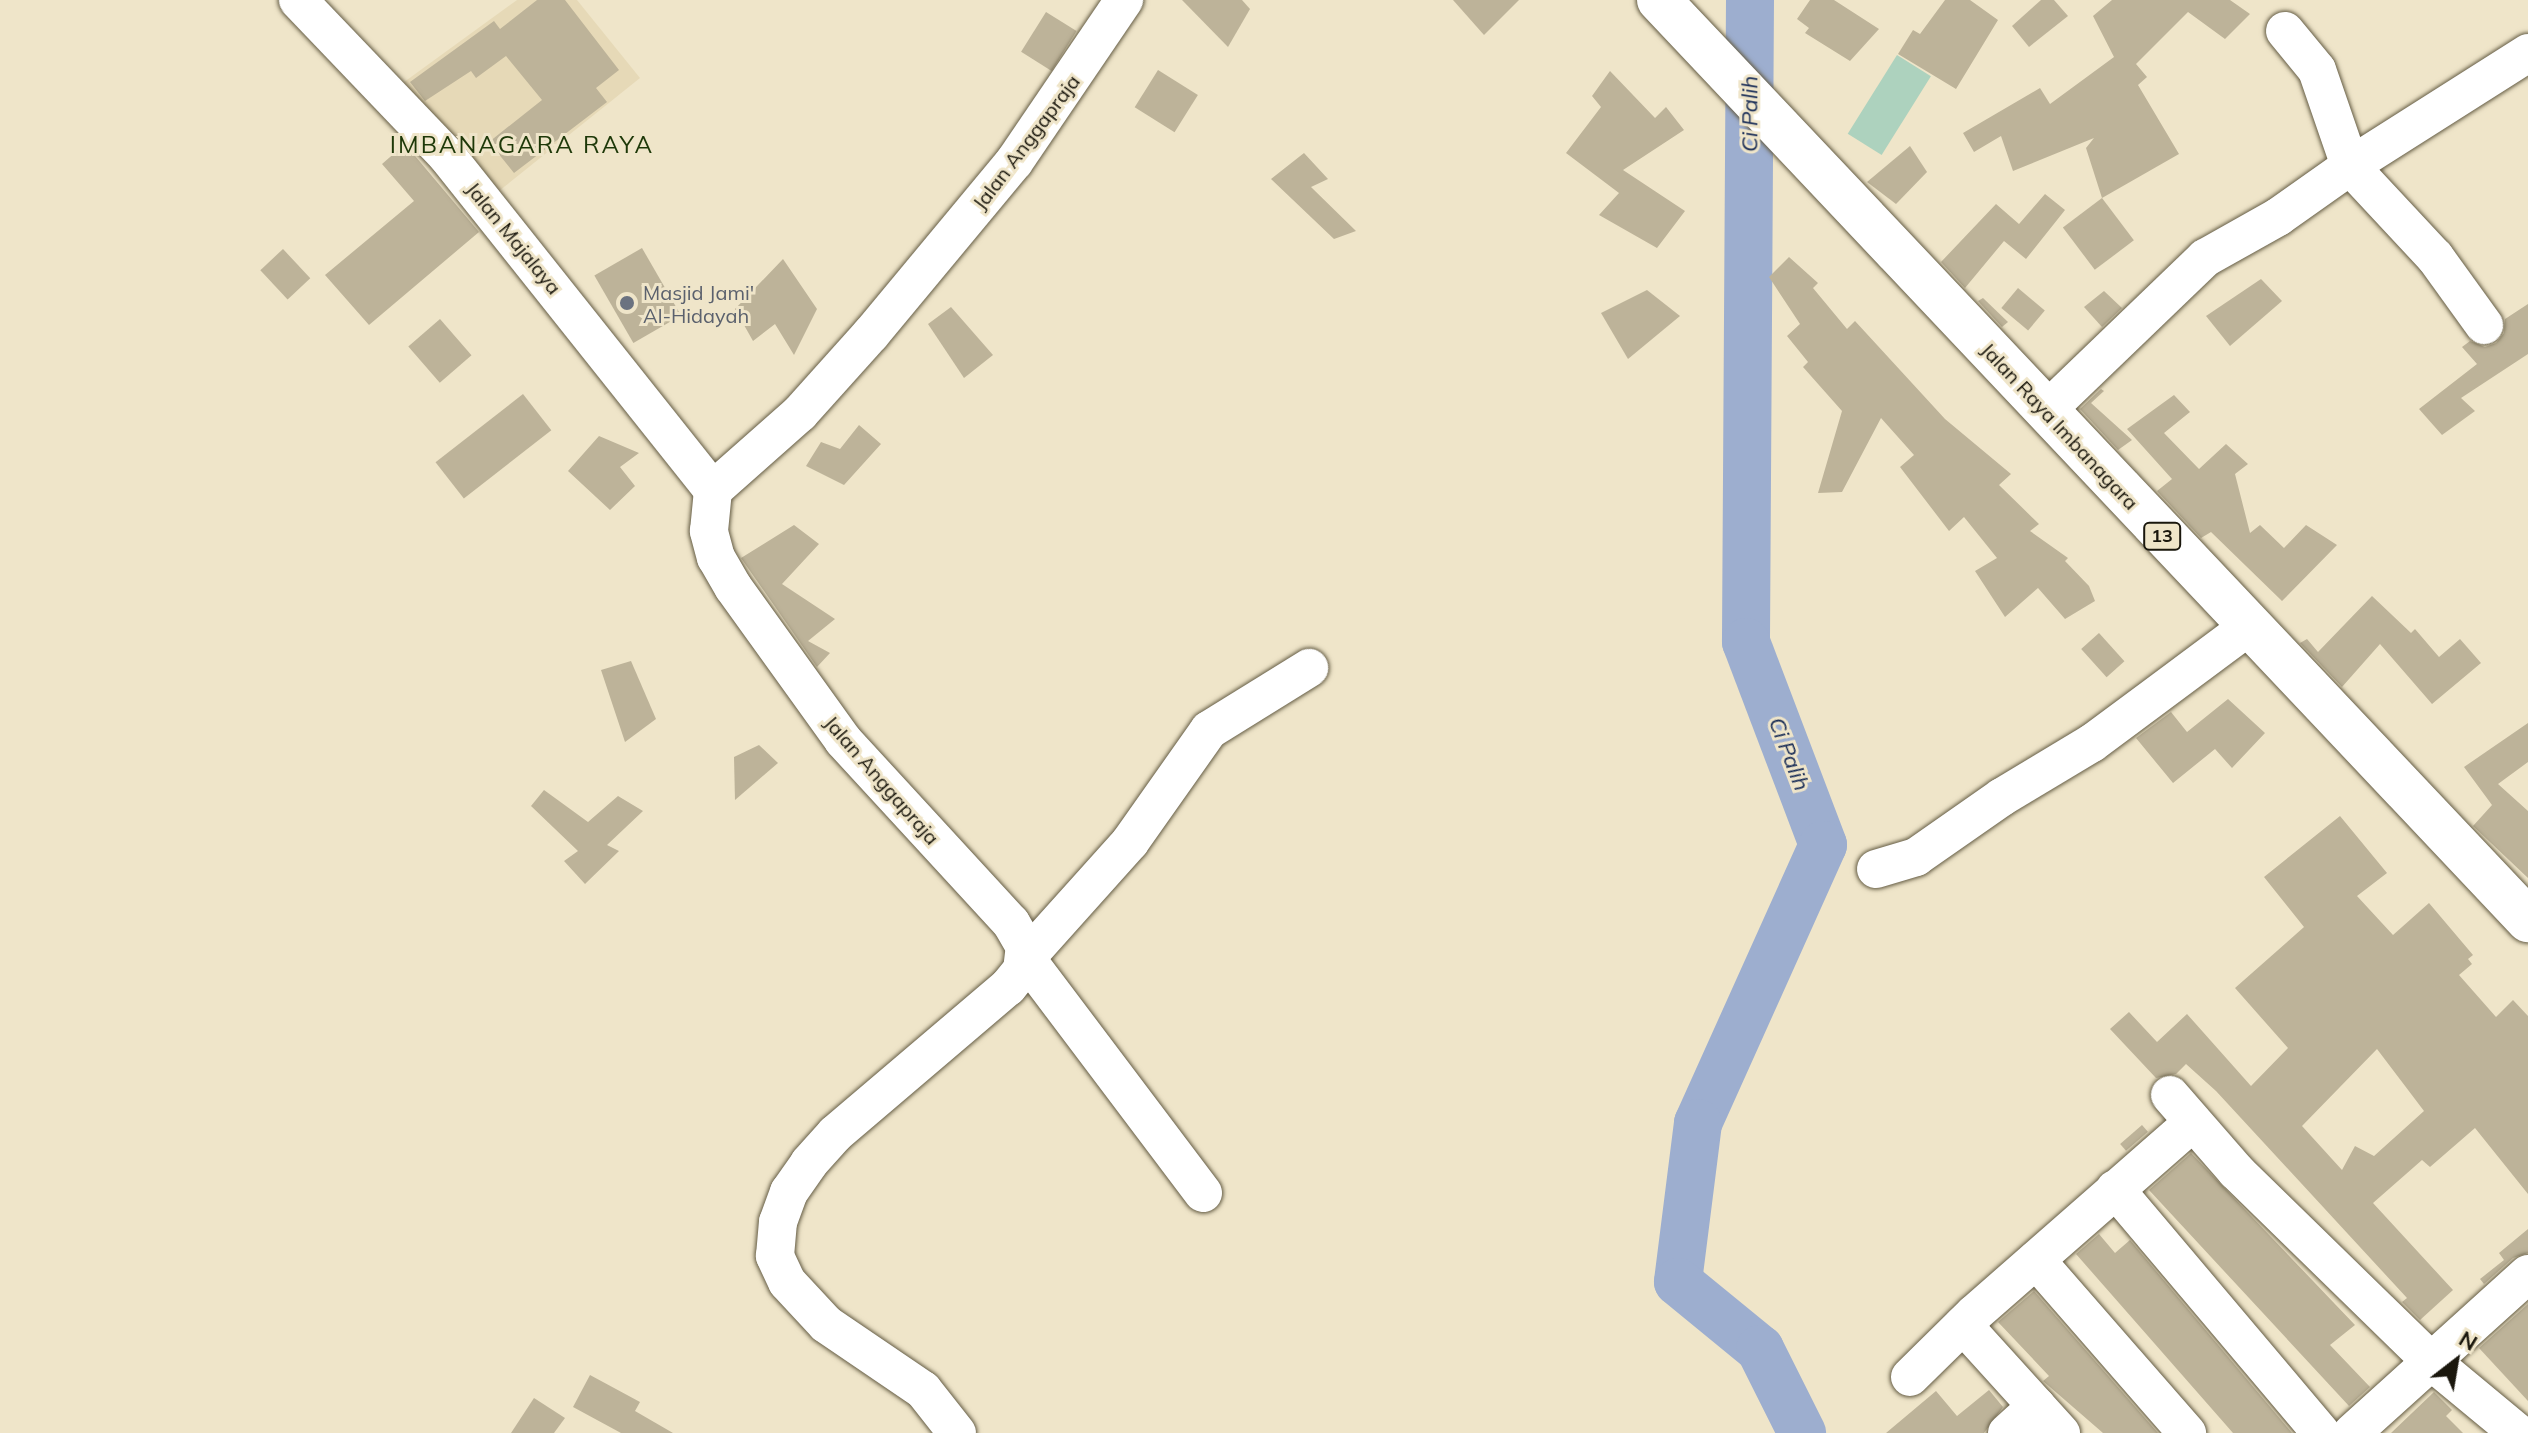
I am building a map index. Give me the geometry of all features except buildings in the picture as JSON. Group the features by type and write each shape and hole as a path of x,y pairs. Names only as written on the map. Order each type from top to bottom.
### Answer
{"highway":[{"name":"Jalan Raya Imbanagara","path":"1659,0 2528,920"}],"street":[{"name":"Jalan Majalaya","path":"298,0 447,156 713,490"},
{"name":"Jalan Anggapraja","path":"1124,0 1086,63 1014,162 871,334 800,413 713,490 709,531 716,558 733,587 843,740 1011,923 1026,958 1203,1193"},
{"path":"2285,31 2317,70 2350,166 2435,257 2484,325"},
{"path":"2046,411 2205,258 2278,217 2350,166 2528,53"},
{"path":"1876,869 1916,857 2092,743 2248,627"},
{"path":"957,1433 923,1390 826,1324 787,1282 775,1256 778,1222 789,1192 835,1134 1008,987 1026,958 1130,842 1209,730 1309,668"},
{"path":"1910,1377 1963,1325 2115,1189 2181,1109 2431,1361 2518,1433"},
{"path":"2115,1189 2321,1433"},
{"path":"2036,1260 2187,1433"},
{"path":"2352,1433 2528,1274"},
{"path":"1963,1325 2049,1419 2007,1433"}],"shaded area":[{"path":"517,0 577,0 640,78 499,191 400,85"}],"green space":[{"path":"1897,55 1931,76 1882,155 1848,134"}],"waterway":[{"name":"Ci Palih","path":"1750,0 1746,642 1823,845 1698,1123 1678,1282 1760,1349 1802,1433"}],"place":[{"name":"Masjid Jami' Al-Hidayah","path":"627,303"}],"district":[{"name":"IMBANAGARA RAYA","path":"522,145"}]}
